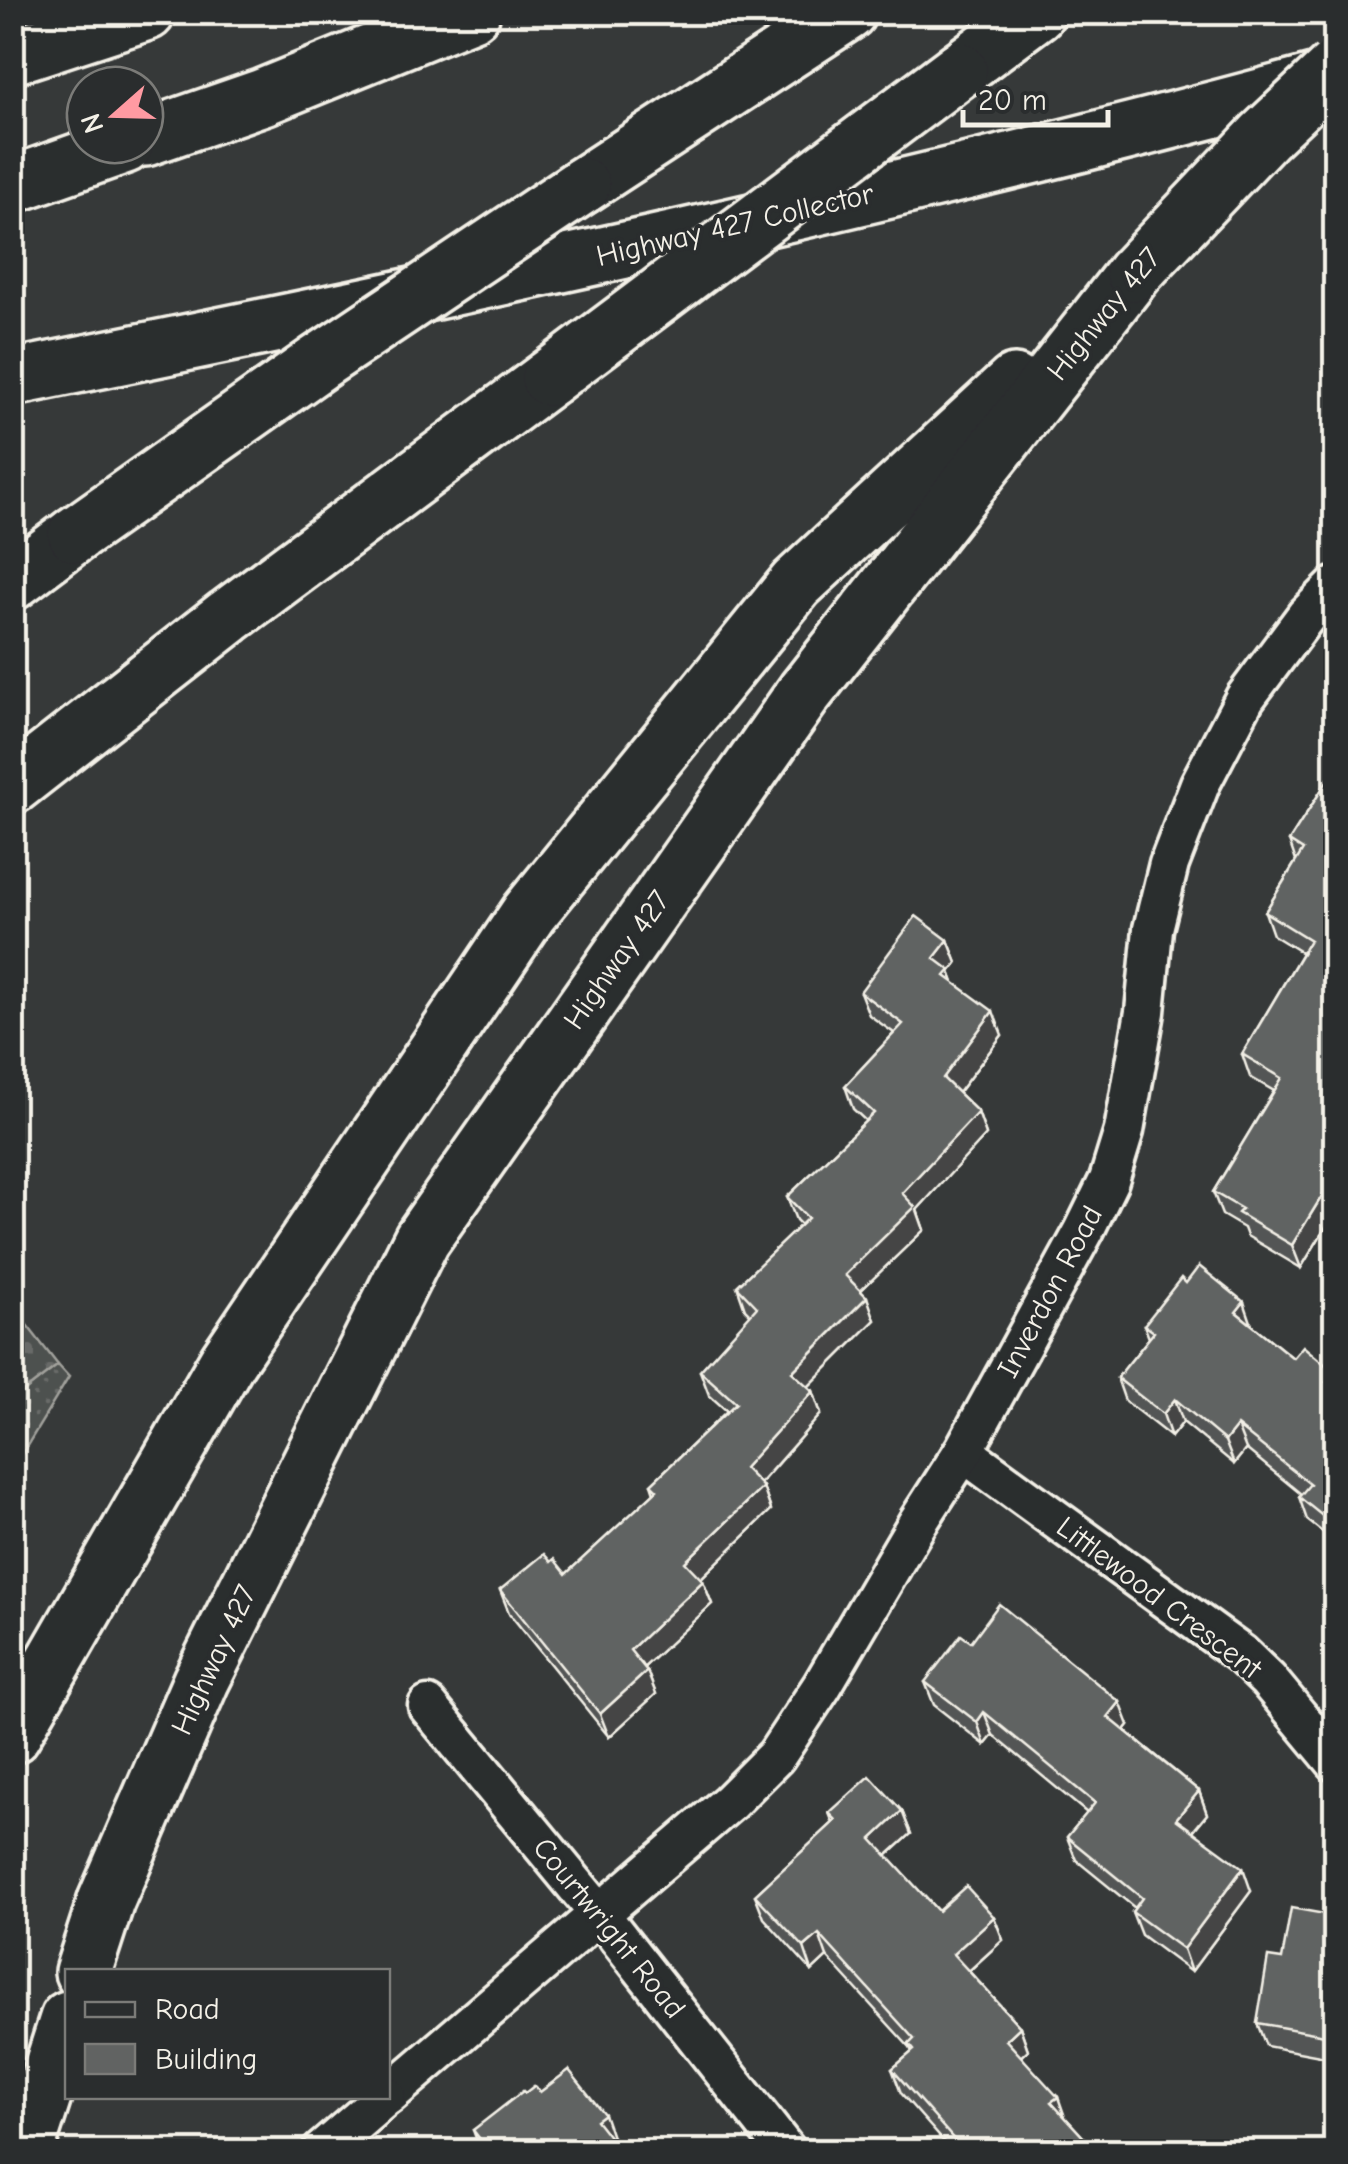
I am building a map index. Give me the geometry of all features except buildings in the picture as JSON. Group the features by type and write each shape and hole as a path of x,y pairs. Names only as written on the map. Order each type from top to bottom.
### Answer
{"highway":[{"path":"12,56 147,12"},
{"path":"165,131 472,12"},
{"path":"12,582 303,374 848,12"},
{"path":"12,786 229,616 1037,12"},
{"name":"Highway 427","path":"84,1969 106,1901 201,1681 422,1238 806,692 1134,273 1264,136 1336,68"},
{"name":"Highway 427 Collector","path":"130,354 538,270 747,222 1336,77"},
{"path":"12,185 69,165"},
{"path":"12,1735 228,1360 529,913 796,584 1134,273"},
{"path":"12,378 130,354"},
{"path":"12,390 130,354"},
{"path":"24,2152 65,2029"}],"street":[{"name":"Inverdon Road","path":"390,2093 601,1916 776,1756 964,1452 1109,1180 1133,1092 1146,1012 1153,929 1169,864 1200,784 1245,698 1306,616 1336,586"},
{"name":"Littlewood Crescent","path":"964,1452 1240,1654 1268,1680 1336,1762"},
{"name":"Courtwright Road","path":"428,1706 601,1916 787,2152"},
{"name":"Inverdon Road","path":"321,2152 383,2099"}],"green space":[{"path":"13,1307 58,1365 13,1400"},
{"path":"58,1365 69,1377 13,1463 13,1400"}]}
